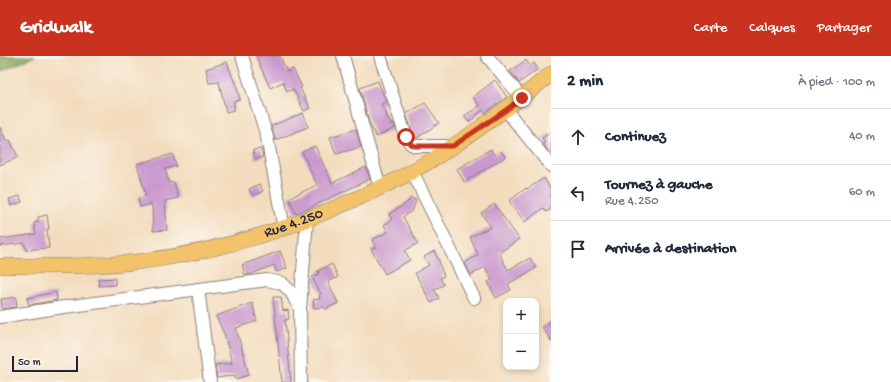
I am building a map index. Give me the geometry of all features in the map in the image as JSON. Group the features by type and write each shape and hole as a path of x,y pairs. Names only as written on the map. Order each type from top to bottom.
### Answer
{"main road":[{"name":"Rue 4.250","path":"0,266 76,266 136,262 197,252 242,241 307,220 380,188 412,171 453,146 506,110 551,74"}],"street":[{"path":"242,56 267,137 284,228"},
{"path":"343,56 380,188"},
{"path":"380,56 406,137 411,144 415,146 453,146"},
{"path":"487,56 522,98"},
{"path":"506,110 551,166"},
{"path":"412,171 474,298"},
{"path":"301,382 300,309 307,220"},
{"path":"0,317 267,280 282,283 291,292 300,309"},
{"path":"198,289 210,382"}],"green space":[{"path":"0,56 35,56 0,72"}],"building":[{"path":"256,56 280,56 287,72 293,69 310,108 304,111 293,89 287,92 283,82 270,88"},
{"path":"526,60 530,66 534,63 538,69 519,83 510,71"},
{"path":"227,62 234,81 235,80 240,100 234,101 234,110 226,112 219,82 209,83 206,69"},
{"path":"495,80 507,97 485,113 483,110 469,122 464,116 480,106 473,97"},
{"path":"378,81 386,102 381,104 391,125 394,123 395,128 376,137 369,122 360,88"},
{"path":"425,103 439,123 417,138 413,134 406,114"},
{"path":"303,113 308,127 275,140 271,126"},
{"path":"0,127 7,142 10,140 18,157 0,165"},
{"path":"356,129 361,147 336,154 330,137"},
{"path":"551,132 551,154 543,144 545,142 542,138"},
{"path":"315,146 332,183 366,167 370,179 296,214 289,198 317,185 302,152"},
{"path":"261,149 263,157 255,159 253,150"},
{"path":"491,149 494,155 501,151 505,157 464,182 457,169"},
{"path":"173,154 176,166 165,169 169,183 174,182 178,198 165,201 167,230 153,231 152,204 140,207 138,198 146,196 137,164"},
{"path":"544,178 551,190 551,209 546,212 543,208 525,222 509,201 526,188 527,189"},
{"path":"259,184 263,191 253,196 249,189"},
{"path":"20,196 22,202 11,206 9,199"},
{"path":"410,198 416,200 413,210 403,217 418,243 405,251 410,260 385,274 371,249 376,247 372,240 388,232 384,225 392,220 389,214 409,201"},
{"path":"494,204 519,239 499,253 508,270 530,258 536,268 508,284 511,290 496,298 488,282 492,280 485,267 471,275 465,263 478,255 470,237 491,227 481,213"},
{"path":"47,215 49,248 27,251 24,243 0,246 0,239 36,234 34,223 38,222 38,217"},
{"path":"280,251 287,268 277,272 274,265 252,274 245,275 242,265"},
{"path":"434,251 444,276 440,278 444,285 434,289 439,298 431,303 415,273 429,265 424,257"},
{"path":"332,264 338,277 328,282 338,303 326,309 324,307 314,308 313,300 320,299 319,296 321,294 312,277 319,274 318,271"},
{"path":"115,278 115,285 99,286 98,279"},
{"path":"56,292 57,300 29,305 27,298"},
{"path":"16,297 17,307 2,309 1,299"},
{"path":"273,297 281,297 283,311 288,310 289,319 285,320 291,382 282,382"},
{"path":"252,303 257,321 236,328 249,375 236,379 235,375 217,378 215,365 232,363 225,336 216,316"},
{"path":"551,321 551,341 542,327"}],"route":[{"path":"406,137 411,144 415,146 453,146 522,98"}]}
